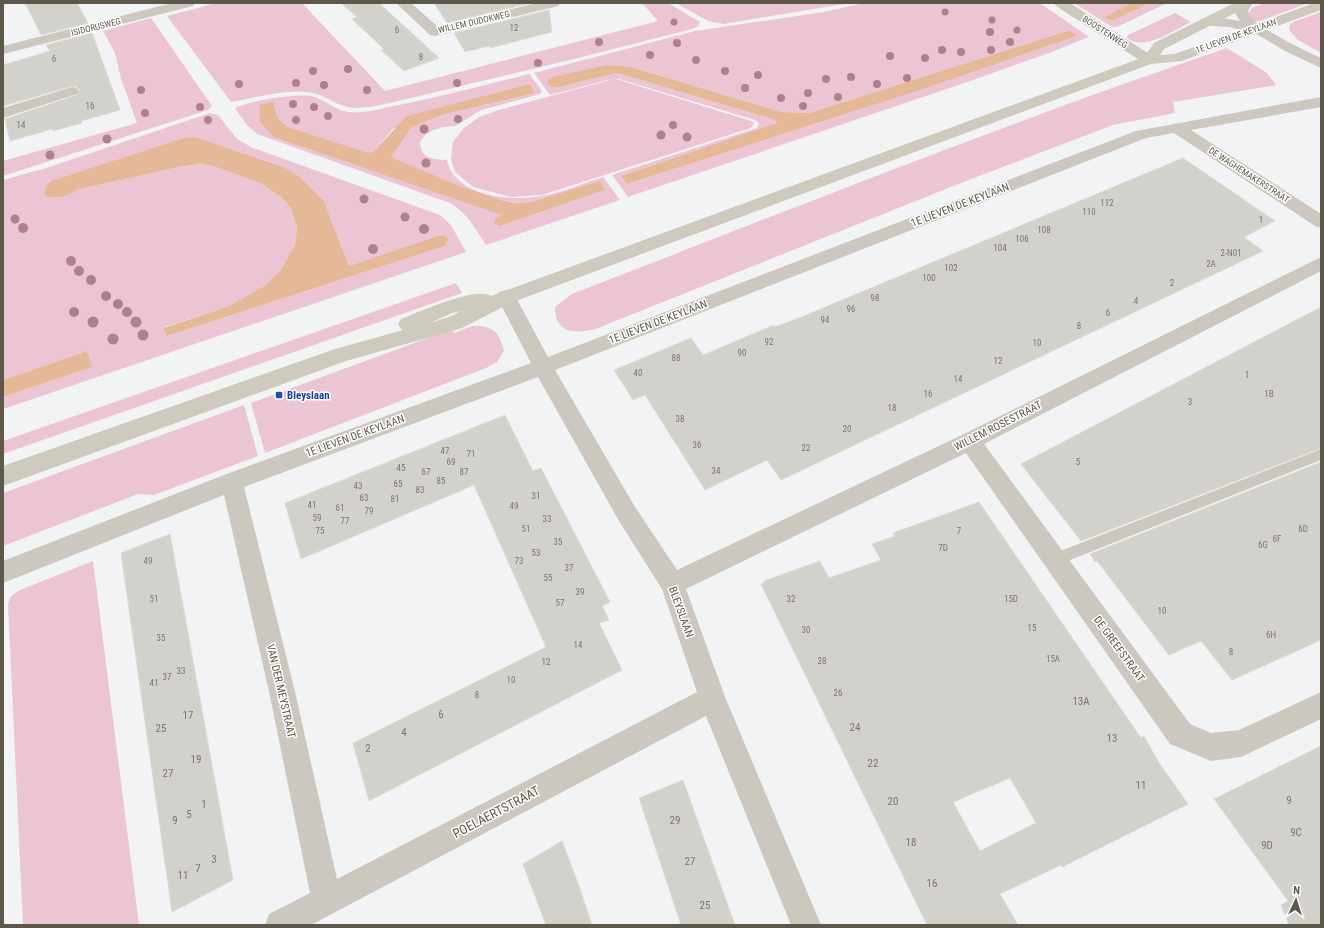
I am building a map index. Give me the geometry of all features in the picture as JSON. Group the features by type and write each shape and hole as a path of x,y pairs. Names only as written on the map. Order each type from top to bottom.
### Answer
{"main road":[{"name":"1E LIEVEN DE KEYLAAN","path":"1149,60 1159,46 1245,3"},
{"name":"1E LIEVEN DE KEYLAAN","path":"3,476 342,354 455,323 506,296 1149,60 1177,58 1321,6"}],"street":[{"name":"ISIDORUSWEG","path":"3,50 155,7 188,3"},
{"name":"WILLEM DUDOKWEG","path":"403,3 435,32 553,3"},
{"name":"BOOSTENWEG","path":"1061,3 1149,60"},
{"path":"1245,3 1241,11 1242,16 1256,29 1321,64"},
{"path":"1206,22 1228,23 1256,29"},
{"path":"3,113 72,91"},
{"name":"1E LIEVEN DE KEYLAAN","path":"3,572 232,482 543,367 1142,134 1319,104"},
{"name":"DE WAGHEMAKERSTRAAT","path":"1177,128 1321,222"},
{"name":"WILLEM ROSESTRAAT","path":"672,584 970,440 1321,263"},
{"name":"BLEYSLAAN","path":"506,296 543,367 627,514 672,584 712,698 806,925"},
{"name":"DE GREEFSTRAAT","path":"970,440 1180,734 1211,747 1241,743 1321,705"},
{"name":"VAN DER MEYSTRAAT","path":"232,482 283,696 327,900"},
{"name":"POELAERTSTRAAT","path":"287,923 327,900 712,698"}],"lane":[{"path":"1056,560 1321,454"}],"shaded area":[{"path":"217,3 302,3 385,91 658,21 642,3 668,3 700,22 698,26 692,29 578,58 390,103 353,108 341,105 320,95 304,92 277,93 231,102 167,16"},
{"path":"676,3 850,3 723,24 708,21"},
{"path":"864,3 1040,3 1089,37 973,80 628,197 612,175 757,128 759,123 755,120 616,79 754,123 751,128 542,195 511,197 473,187 455,172 451,159 453,142 464,128 479,117 499,110 614,79 550,95 534,73 695,31 824,12","holes":["1070,30 1077,36 921,90 627,184 621,176 777,124 772,119 617,73 559,87 631,67 782,112 809,113"]},
{"path":"1074,3 1131,3 1106,17 1112,21 1150,3 1167,3 1117,27 1112,27"},
{"path":"1131,3 1150,3 1112,21 1105,17"},
{"path":"1264,3 1308,3 1260,21 1254,21 1247,15 1252,8"},
{"path":"1321,12 1321,53 1298,40 1289,30 1290,25 1293,22"},
{"path":"1175,13 1191,22 1159,38 1142,43 1134,42 1127,38 1128,35"},
{"path":"151,18 212,106 208,110 3,176 3,161 137,123 121,79 115,53 103,31"},
{"path":"1070,30 1077,36 921,90 627,184 621,176 777,123 772,119 617,73 559,87 552,87 548,84 548,80 553,77 607,65 631,67 782,112 809,113"},
{"path":"1227,48 1267,73 1276,85 1173,102 1175,113 1113,125 971,179 598,328 582,331 569,330 563,328 556,316 555,307 572,294 816,199 1062,106"},
{"path":"529,74 542,91 540,94 481,110 456,126 433,130 425,135 420,142 421,148 425,155 432,158 447,160 450,170 459,180 468,187 492,196 518,198 550,195 603,177 620,200 486,245 466,216 450,203 257,134 247,125 235,108 242,105 287,96 308,96 315,97 344,111 360,112 432,98","holes":["530,84 535,93 442,115 412,127 391,157 482,195 518,203 532,202 549,198 600,181 605,190 500,226 503,215 260,122 274,102 275,110 278,116 288,127 368,154 373,152 393,129"]},
{"path":"530,84 535,93 442,115 412,127 391,157 459,186 515,203 532,202 600,181 605,190 500,226 494,223 495,219 502,215 274,137 260,122 259,105 274,102 275,110 278,116 288,127 368,153 373,152 407,116"},
{"path":"210,113 218,115 237,139 253,148 440,215 451,225 466,252 3,409 3,397 93,367 87,351 3,380 3,180 46,168","holes":["222,146 284,167 300,177 324,201 349,266 437,236 447,242 445,246 167,336 164,327 229,306 264,286 280,271 295,245 297,228 291,208 281,197 262,184 213,166 200,164 179,167 76,190 65,176"]},
{"path":"195,137 284,167 300,177 324,201 349,266 437,236 445,236 448,239 445,246 167,336 163,328 229,306 264,286 280,271 295,245 297,228 291,208 281,197 262,184 213,166 200,164 179,167 76,190 62,196 47,197 44,193 46,187 51,181 184,138"},
{"path":"456,283 462,293 3,454 3,441"},
{"path":"472,326 490,328 497,334 504,351 497,362 486,368 265,453 251,403 452,329 454,333"},
{"path":"87,351 93,367 3,397 3,380"},
{"path":"244,405 258,456 154,495 138,494 3,546 3,493"},
{"path":"93,561 139,925 23,925 8,604 11,596 20,590"}],"building":[{"path":"25,3 77,3 88,23 41,35"},
{"path":"341,3 379,3 439,58 404,71 381,50 384,49 352,19 357,17"},
{"path":"434,3 531,3 447,23"},
{"path":"549,10 552,32 490,48 489,46 465,52 454,33"},
{"path":"92,33 120,110 81,121 82,123 53,131 52,129 10,141 5,119 77,95 80,90 77,87 72,86 3,106 3,65 50,51 46,45"},
{"path":"1183,158 1275,221 1244,237 1263,251 781,480 767,460 705,490 645,395 633,400 614,370 691,338 703,355 774,325 775,327 799,318"},
{"path":"1321,307 1321,448 1081,541 1021,464"},
{"path":"505,415 533,471 541,468 610,602 602,606 609,620 599,623 622,670 369,801 353,743 546,647 474,485 301,559 285,503"},
{"path":"1321,462 1321,640 1232,680 1201,641 1169,655 1097,561 1095,562 1090,554"},
{"path":"979,502 1141,738 1144,736 1159,763 1188,804 1062,867 1061,865 1000,894 1018,925 927,925 761,584 765,582 764,581 820,561 829,578 881,560 872,544 895,536 893,533","holes":["1010,778 1036,823 980,851 953,802"]},
{"path":"170,534 233,880 172,912 121,553"},
{"path":"1321,746 1321,925 1289,925 1281,905 1288,901 1214,799"},
{"path":"683,780 735,925 681,925 639,798"},
{"path":"562,841 592,925 546,925 523,864"}],"place":[{"name":"Bleyslaan","path":"279,395"}]}
